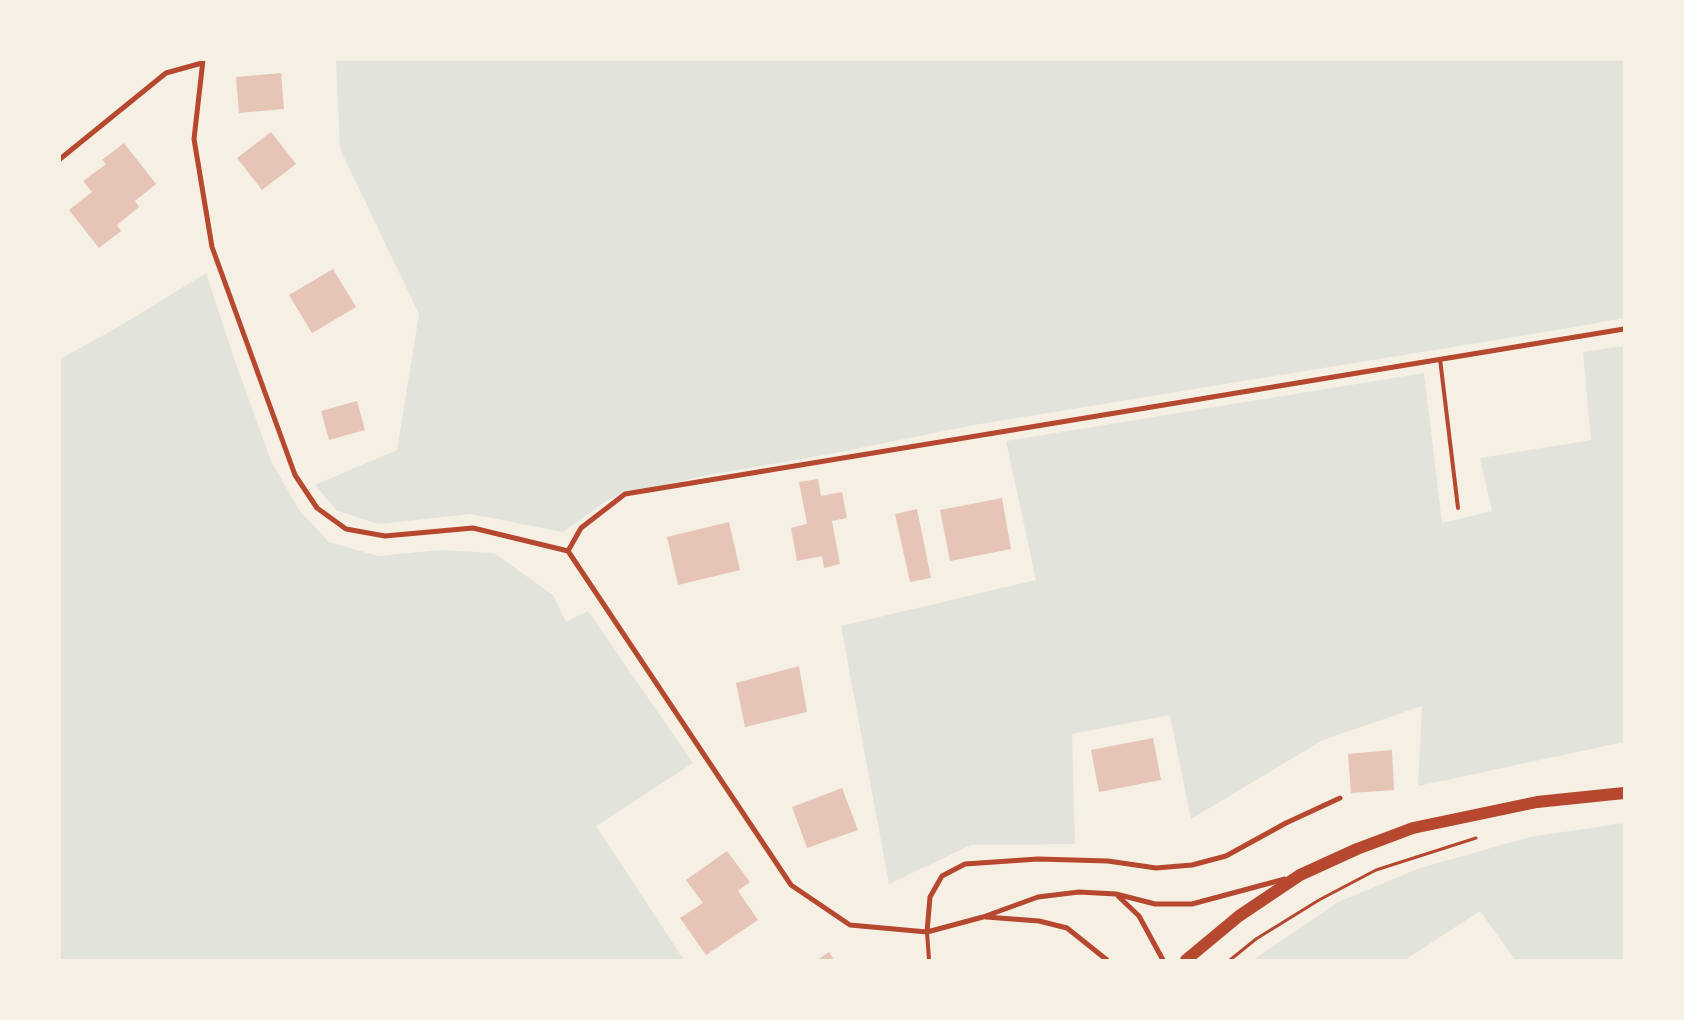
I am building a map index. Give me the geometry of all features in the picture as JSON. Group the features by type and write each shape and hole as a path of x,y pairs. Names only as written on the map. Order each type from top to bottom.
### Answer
{"main road":[{"path":"1186,960 1239,916 1300,876 1357,849 1413,828 1537,802 1624,793"}],"street":[{"path":"60,159 166,73 202,61 194,139 212,247 295,475 317,508 346,528 385,536 473,528 568,551 791,884 850,925 927,932 983,917 1038,897 1079,892 1116,894 1155,904 1192,904 1300,876"},
{"path":"568,551 581,528 625,494 1624,329"},
{"path":"927,932 930,897 942,876 965,864 1038,859 1108,861 1156,868 1192,866 1226,856 1286,823 1340,798"},
{"path":"1116,894 1139,916 1163,960"},
{"path":"983,917 1039,921 1067,928 1107,960"}],"lane":[{"path":"1440,359 1458,508"},
{"path":"927,932 929,960"}],"path":[{"path":"1230,960 1256,939 1318,900 1376,870 1477,838"}],"shaded area":[{"path":"336,60 1624,60 1624,318 974,425 830,454 703,476 609,499 563,532 471,514 378,524 336,510 315,485 397,450 419,314 340,149"},
{"path":"206,273 271,461 299,510 329,542 378,556 441,550 494,553 553,595 566,622 588,611 693,763 596,826 684,960 60,960 60,359 120,326"},
{"path":"1624,346 1624,742 1418,786 1422,706 1323,740 1191,819 1170,715 1072,734 1075,844 971,845 889,884 841,626 1036,580 1006,441 1424,373 1442,523 1492,511 1480,458 1591,440 1583,352"},
{"path":"1624,823 1624,960 1515,960 1480,911 1405,960 1253,960 1338,902 1420,868 1530,837"}],"building":[{"path":"281,73 284,109 239,113 236,77"},
{"path":"271,132 296,164 262,190 237,158"},
{"path":"124,143 156,184 135,201 139,207 117,225 121,231 99,248 69,210 92,192 83,181 106,164 102,160"},
{"path":"333,269 356,307 312,333 289,295"},
{"path":"357,401 365,430 329,440 321,411"},
{"path":"818,479 821,496 842,492 847,518 832,521 840,564 824,568 822,556 797,561 791,528 807,524 799,482"},
{"path":"1002,498 1011,549 950,561 940,510"},
{"path":"917,509 931,578 910,582 895,514"},
{"path":"729,522 740,570 678,585 667,537"},
{"path":"799,666 807,712 745,727 736,683"},
{"path":"1153,738 1161,780 1099,792 1091,750"},
{"path":"1392,750 1394,790 1351,793 1348,754"},
{"path":"842,788 858,830 807,848 792,807"},
{"path":"727,851 750,882 738,891 758,920 706,955 680,918 703,903 686,880"},
{"path":"829,952 834,960 817,960"}]}
